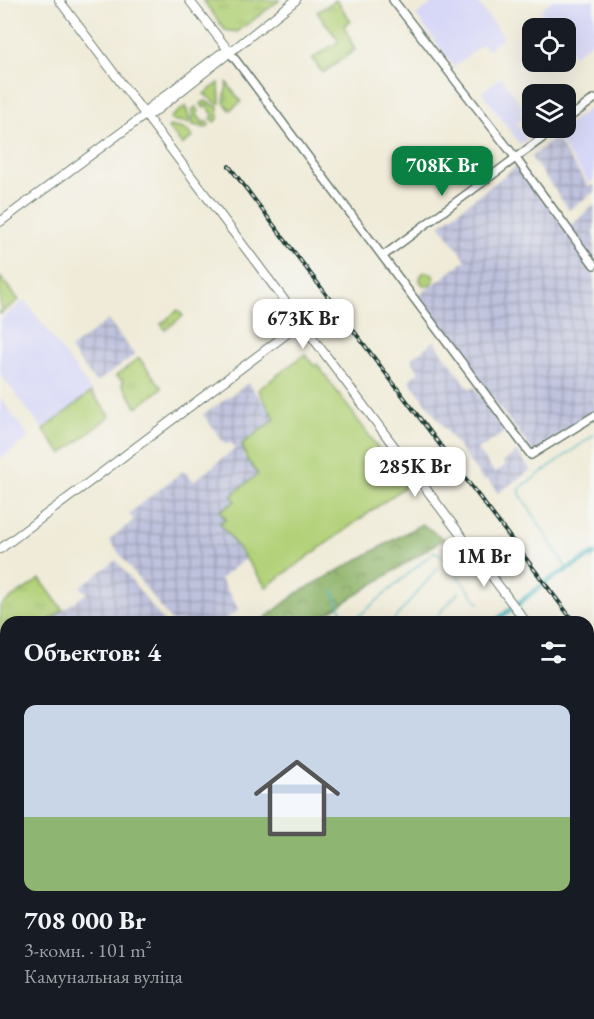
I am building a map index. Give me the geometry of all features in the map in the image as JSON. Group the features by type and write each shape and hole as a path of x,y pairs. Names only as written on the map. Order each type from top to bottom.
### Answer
{"main road":[{"path":"59,0 521,616"},
{"path":"189,0 229,51"},
{"path":"0,222 145,115 153,113 296,0"},
{"path":"0,549 300,324"}],"street":[{"path":"393,0 515,157 594,265"},
{"path":"229,51 531,455 594,416"},
{"path":"576,112 594,99"},
{"path":"383,256 542,138"}],"shaded area":[{"path":"437,0 475,0 504,37 488,50 482,44 454,67 416,15"},
{"path":"553,0 594,0 594,41 576,54 576,18 546,18 540,10"},
{"path":"501,77 522,107 519,111 522,119 516,124 522,132 522,138 527,139 520,144 482,92"},
{"path":"594,105 594,179 589,183 557,138 576,138 576,119"},
{"path":"555,138 589,187 594,184 594,192 569,210 531,157"},
{"path":"518,165 594,268 594,411 533,452 417,297 466,260 440,225"},
{"path":"594,204 594,262 569,228"},
{"path":"25,300 110,416 62,454 0,374 0,320"},
{"path":"108,320 135,355 96,383 70,349"},
{"path":"434,341 470,389 474,387 505,428 504,433 477,450 495,473 505,466 503,462 517,452 531,470 498,493 487,479 483,480 409,380 419,372 411,359"},
{"path":"248,383 276,419 242,444 246,454 243,456 258,474 234,493 235,501 226,519 220,523 245,559 220,579 239,610 230,616 167,616 109,540 134,520 129,514 183,471 194,481 236,448 230,442 226,445 203,415"},
{"path":"0,397 29,437 0,459"},
{"path":"116,560 159,616 55,616 87,593 80,587"}],"green space":[{"path":"203,0 280,0 237,32 225,30"},
{"path":"336,0 351,21 344,26 355,50 323,73 312,59 339,41 317,12"},
{"path":"219,83 220,103 218,104 204,94"},
{"path":"227,83 241,102 230,110 224,102"},
{"path":"205,101 218,107 218,119 214,122 211,118 214,116 207,106 204,108 201,104"},
{"path":"186,106 190,123 171,120 170,118"},
{"path":"196,107 199,111 196,113 203,123 207,121 209,125 206,128 193,125 192,110"},
{"path":"168,127 187,130 193,137 182,145"},
{"path":"427,272 432,274 434,279 432,284 427,286 422,284 420,279 422,274"},
{"path":"0,277 19,300 0,314"},
{"path":"178,310 183,316 165,330 161,324"},
{"path":"305,354 314,366 317,364 406,486 266,587 220,523 226,519 220,511 235,501 232,496 234,493 258,474 247,460 242,444 275,419 258,390"},
{"path":"139,358 162,388 137,408 122,383 124,381 116,376"},
{"path":"91,392 110,416 62,454 43,430"},
{"path":"422,524 444,539 323,616 268,616 296,594"},
{"path":"40,579 63,610 55,616 0,616 0,606"}],"waterway":[{"path":"568,570 520,494 520,488 594,435"},
{"path":"359,616 434,552 440,554 479,603"},
{"path":"502,616 549,580 594,554"},
{"path":"397,616 438,568"},
{"path":"333,591 343,616"},
{"path":"437,616 459,592"}],"railway":[{"path":"229,166 569,616"}]}
